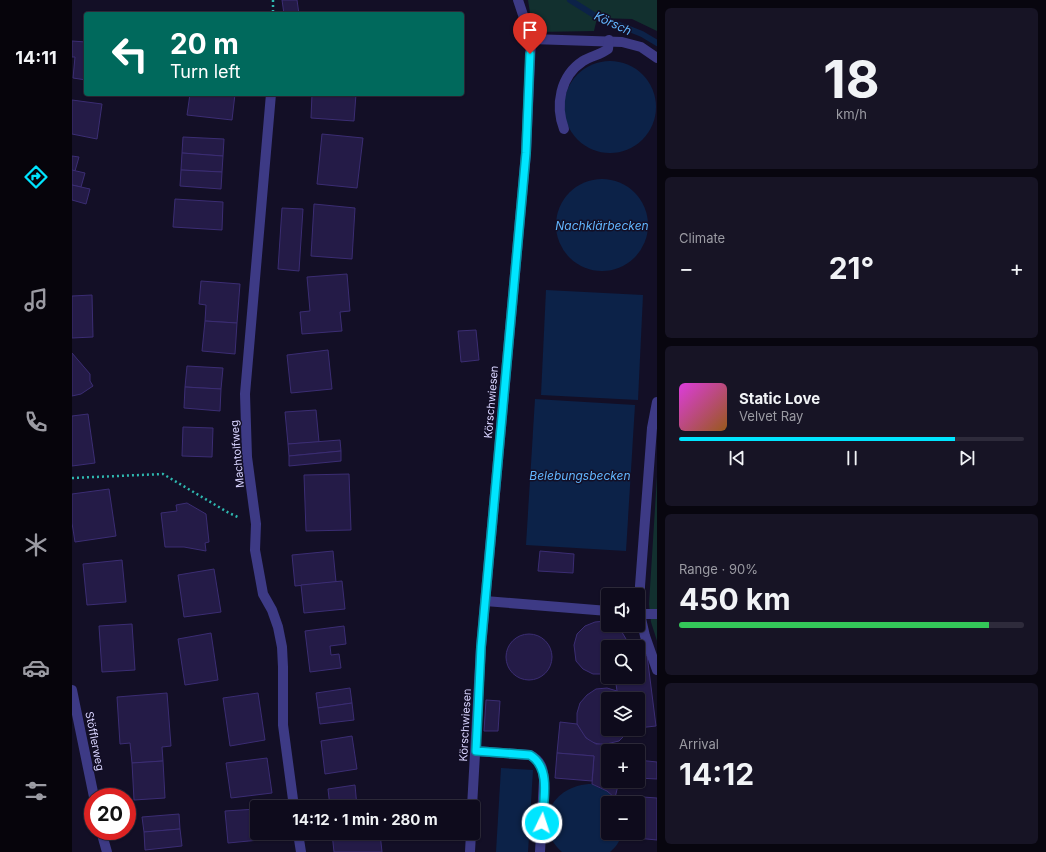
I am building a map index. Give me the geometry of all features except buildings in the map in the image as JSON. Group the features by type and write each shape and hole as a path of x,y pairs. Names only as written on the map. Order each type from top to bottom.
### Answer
{"street":[{"name":"Körschwiesen","path":"472,800 481,647 526,153 531,39 518,0"},
{"path":"531,39 608,40 640,47 657,58"},
{"path":"564,129 559,108 560,94 565,80 574,68 584,60 602,54 608,49 608,40"},
{"name":"Machtolfweg","path":"271,96 245,394 247,457 256,524 256,550 264,594 278,627 282,647 283,725 293,800"},
{"path":"641,588 652,428 657,402"},
{"path":"485,601 601,610"},
{"path":"645,614 657,614"},
{"path":"644,632 657,670"},
{"name":"Stöfflerweg","path":"72,690 92,788"},
{"path":"476,751 530,755 538,759 543,768 544,780 540,852"},
{"path":"104,840 107,852"},
{"path":"299,840 301,852"},
{"path":"470,852 471,840"}],"path":[{"path":"273,0 273,12"},
{"path":"72,478 163,474 228,513 256,524"}],"green space":[{"path":"528,0 657,0 657,31 632,19 597,18 594,31 537,32 532,26"},
{"path":"657,476 657,641 651,622 649,604"}],"water":[{"path":"610,61 628,65 642,75 652,89 656,107 652,125 642,139 628,149 610,153 592,149 578,139 568,125 564,107 568,89 578,75 592,65"},
{"name":"Nachklärbecken","path":"602,179 620,183 634,193 644,207 648,225 644,243 634,257 620,267 602,271 584,267 570,257 560,243 556,225 560,207 570,193 584,183"},
{"path":"546,290 643,295 638,400 541,395"},
{"name":"Belebungsbecken","path":"535,399 635,405 626,551 526,545"},
{"path":"501,768 533,770 528,852 496,852"},
{"path":"592,784 607,791 612,796 601,796 601,840 619,840 610,852 562,852 553,841 548,830 548,818 551,808 557,798 566,791 578,786"}],"waterway":[{"name":"Körsch","path":"570,0 594,15 642,34 657,43"}],"route":[{"path":"530,54 526,153 481,647 476,751 524,754 538,759 543,768 544,780 542,823"}]}
